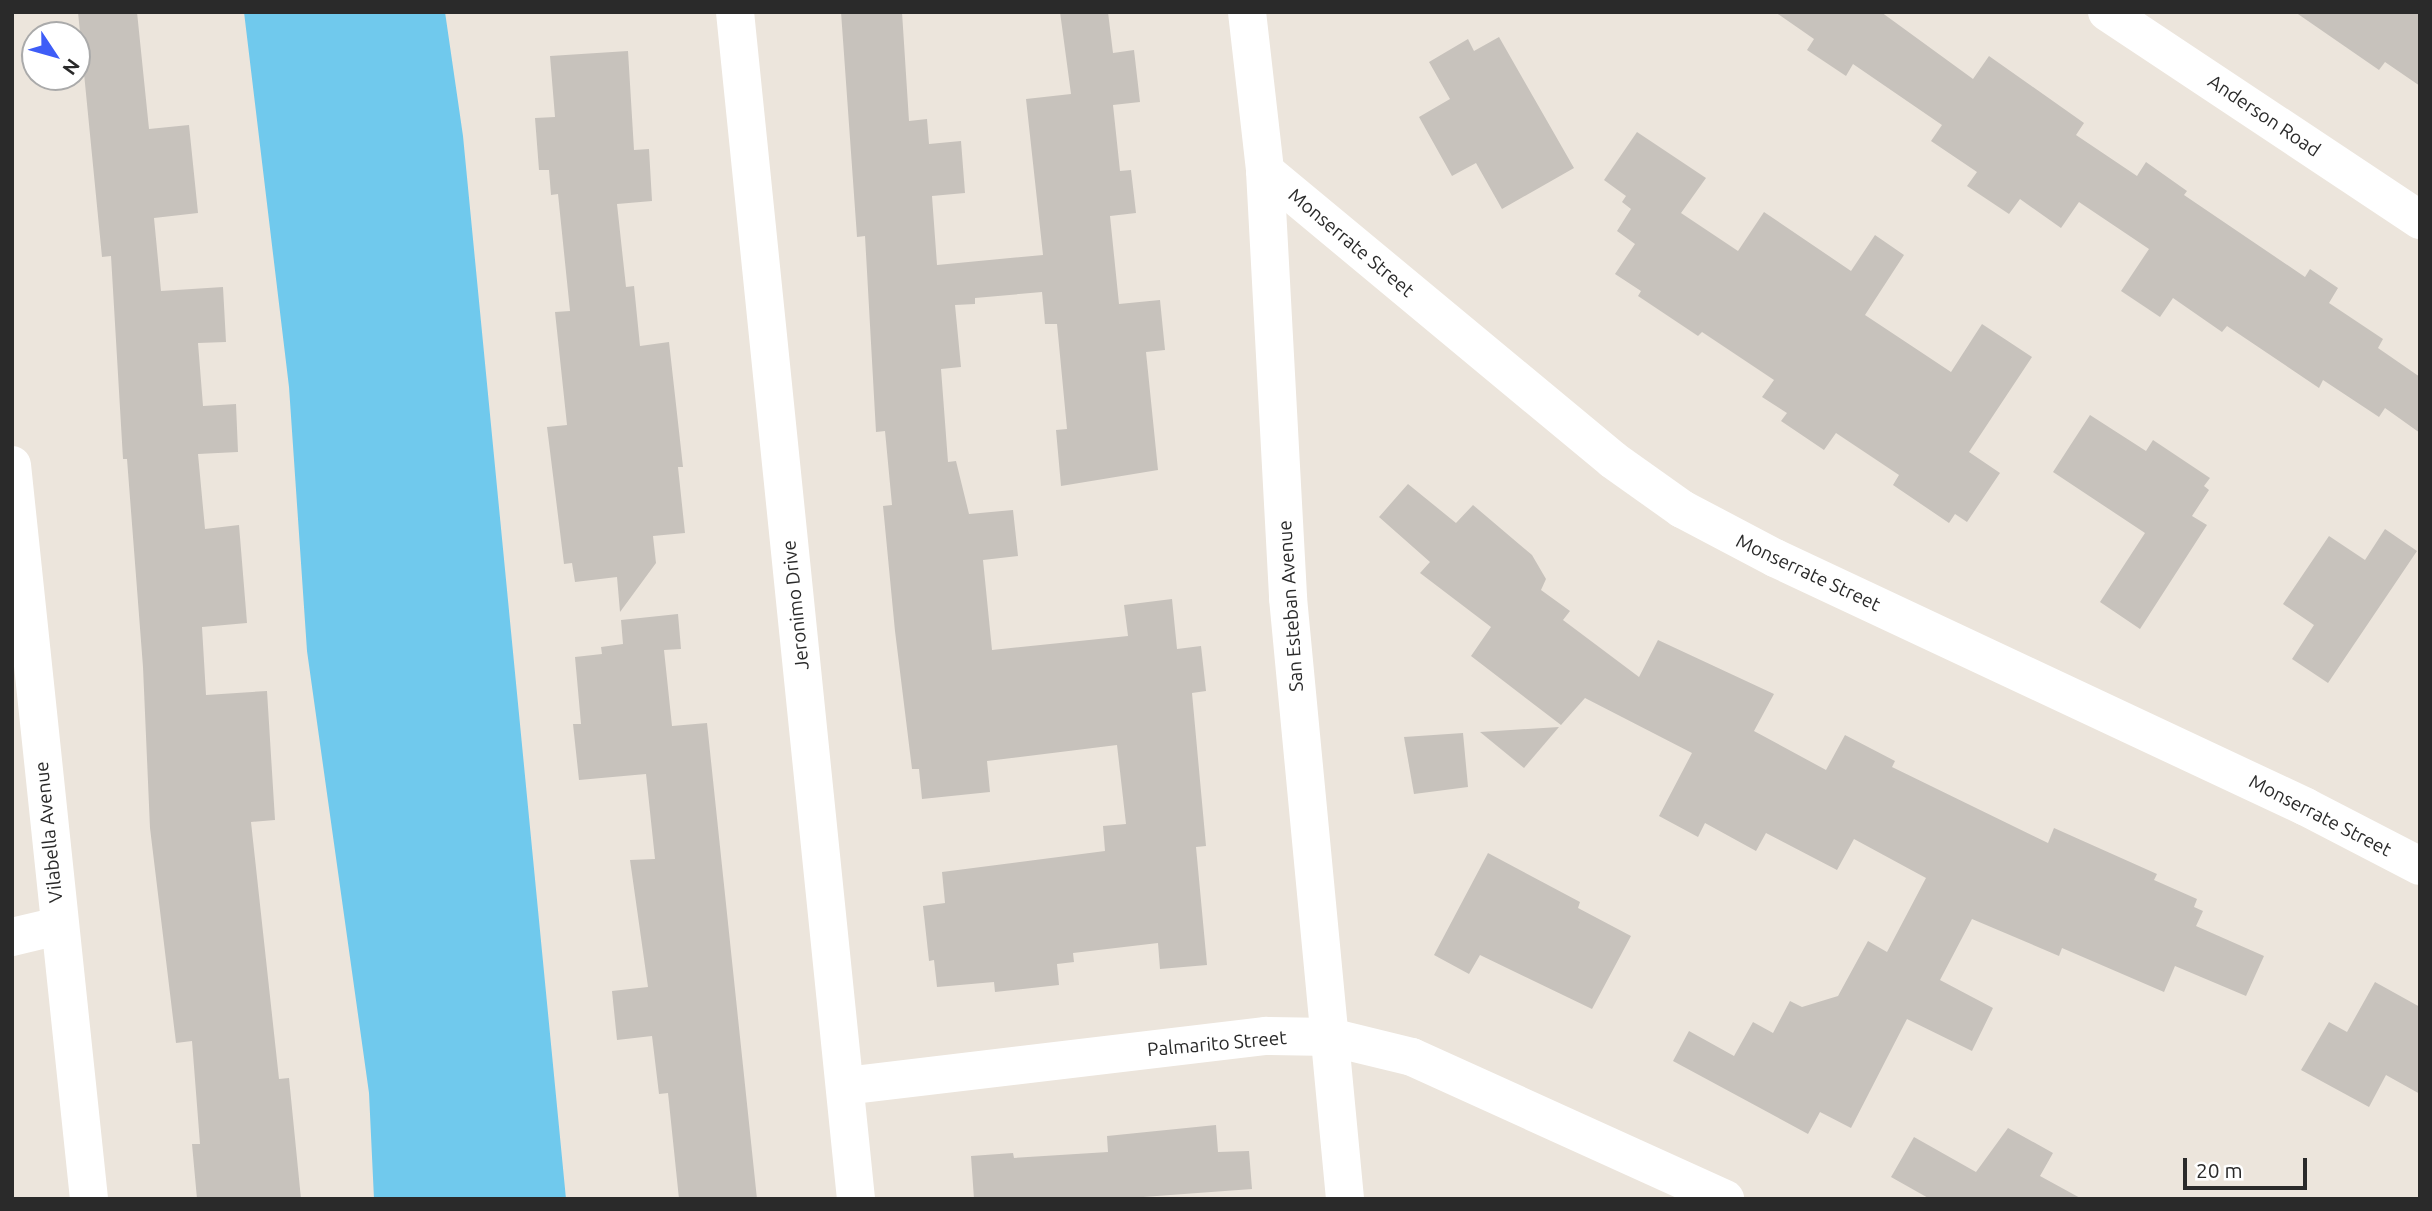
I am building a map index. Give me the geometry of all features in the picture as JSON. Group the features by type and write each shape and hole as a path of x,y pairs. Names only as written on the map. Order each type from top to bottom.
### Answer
{"street":[{"name":"Jeronimo Drive","path":"735,12 856,1199"},
{"name":"San Esteban Avenue","path":"1247,12 1265,171 1288,598 1345,1199"},
{"name":"Anderson Road","path":"2107,12 2420,220"},
{"name":"Monserrate Street","path":"1265,171 1612,460 1682,509 1775,558 2306,807 2420,866"},
{"name":"Vilabella Avenue","path":"12,465 58,926 89,1199"},
{"path":"12,937 58,926"},
{"name":"Palmarito Street","path":"845,1086 1266,1036 1330,1037 1424,1062 1725,1199"}],"water":[{"path":"244,12 445,12 463,136 566,1199 374,1199 369,1093 307,651 289,387"}],"building":[{"path":"78,12 137,12 149,129 189,125 198,213 154,218 161,291 223,287 226,342 198,343 203,406 236,404 238,452 198,454 205,529 239,525 247,623 202,627 206,695 267,691 275,820 251,822 279,1079 289,1078 301,1199 197,1199 192,1144 200,1144 192,1041 176,1043 150,828 143,667 127,459 123,459 111,256 102,257 86,91 91,91 91,21 79,21"},
{"path":"841,12 902,12 909,121 927,119 929,144 961,141 965,193 932,196 937,265 1043,255 1026,99 1071,94 1060,12 1108,12 1113,53 1134,50 1140,102 1113,105 1120,171 1131,170 1136,213 1110,216 1119,304 1160,300 1165,350 1146,352 1158,470 1061,486 1056,430 1067,429 1057,324 1045,324 1042,292 975,298 975,304 955,305 961,367 941,369 948,462 956,461 969,514 1013,510 1018,556 983,560 992,650 1128,636 1124,605 1172,599 1177,649 1201,646 1206,691 1192,693 1206,846 1196,847 1207,965 1160,969 1158,943 1073,953 1074,962 1057,964 1059,985 995,992 994,982 937,987 934,960 929,961 923,906 945,903 942,872 1105,851 1103,826 1126,824 1117,745 987,761 990,792 922,799 919,769 912,769 895,631 883,506 892,505 885,431 876,432 865,236 857,237"},
{"path":"1775,12 1881,12 1973,79 1989,56 2084,123 2076,135 2137,176 2146,162 2187,191 2184,195 2305,277 2310,269 2338,288 2329,303 2383,339 2378,348 2420,377 2420,433 2385,408 2379,417 2323,380 2319,388 2227,326 2222,332 2173,298 2160,317 2121,291 2149,249 2079,202 2061,228 2020,199 2009,214 1967,186 1977,172 1931,141 1942,125 1853,64 1846,76 1807,50 1814,39"},
{"path":"2295,12 2420,12 2420,86 2385,62 2379,70"},
{"path":"1499,37 1574,168 1502,209 1476,163 1452,176 1419,117 1450,99 1429,62 1468,39 1474,51"},
{"path":"628,51 634,150 649,149 652,201 617,204 626,287 634,286 640,346 669,342 683,467 678,467 685,533 653,536 656,563 620,612 617,577 575,582 572,563 564,564 547,427 567,425 555,312 570,311 558,194 551,195 549,170 539,170 535,118 555,117 550,56"},
{"path":"1637,132 1706,178 1681,213 1738,251 1764,212 1851,271 1875,235 1904,255 1865,315 1951,372 1982,324 2032,357 1969,452 2000,473 1967,522 1955,514 1949,523 1893,485 1899,475 1836,433 1824,450 1781,421 1787,413 1762,397 1774,380 1702,332 1698,336 1638,296 1641,291 1615,274 1635,244 1617,231 1631,209 1622,202 1626,196 1604,180"},
{"path":"2090,415 2146,451 2153,440 2210,478 2204,486 2209,490 2192,516 2207,525 2140,629 2100,602 2145,533 2053,472"},
{"path":"1408,484 1456,523 1473,505 1532,555 1546,579 1541,590 1570,611 1563,620 1639,677 1658,640 1774,694 1754,731 1826,770 1845,735 1895,761 1892,767 2048,843 2054,828 2157,874 2154,880 2197,899 2194,907 2203,911 2196,926 2264,956 2246,996 2175,966 2164,992 2062,948 2059,956 1972,919 1940,980 1993,1008 1972,1051 1907,1019 1851,1128 1820,1112 1808,1134 1673,1061 1689,1031 1734,1056 1753,1022 1773,1033 1790,1001 1802,1007 1838,996 1868,941 1887,952 1926,878 1854,839 1837,870 1766,833 1756,851 1705,823 1698,837 1659,816 1692,753 1585,698 1561,725 1471,656 1491,627 1420,573 1430,562 1379,517"},
{"path":"2385,529 2417,551 2328,683 2292,659 2314,625 2283,604 2329,536 2365,560"},
{"path":"678,614 681,649 664,650 672,726 707,723 757,1199 679,1199 668,1093 659,1094 652,1036 617,1040 612,991 648,987 630,860 655,859 646,774 579,780 573,724 581,724 575,657 602,654 601,647 623,644 621,620"},
{"path":"1559,727 1524,768 1480,732"},
{"path":"1463,733 1468,787 1414,794 1404,737"},
{"path":"1488,853 1580,902 1578,908 1631,936 1592,1009 1480,955 1469,974 1434,955"},
{"path":"2375,982 2420,1007 2420,1094 2386,1075 2369,1107 2301,1070 2329,1022 2347,1032"},
{"path":"1216,1125 1218,1152 1249,1151 1252,1189 1116,1199 974,1199 971,1156 1013,1153 1014,1158 1108,1152 1107,1136"},
{"path":"2008,1128 2053,1153 2040,1176 2082,1199 1930,1199 1891,1177 1914,1137 1976,1172"}]}
